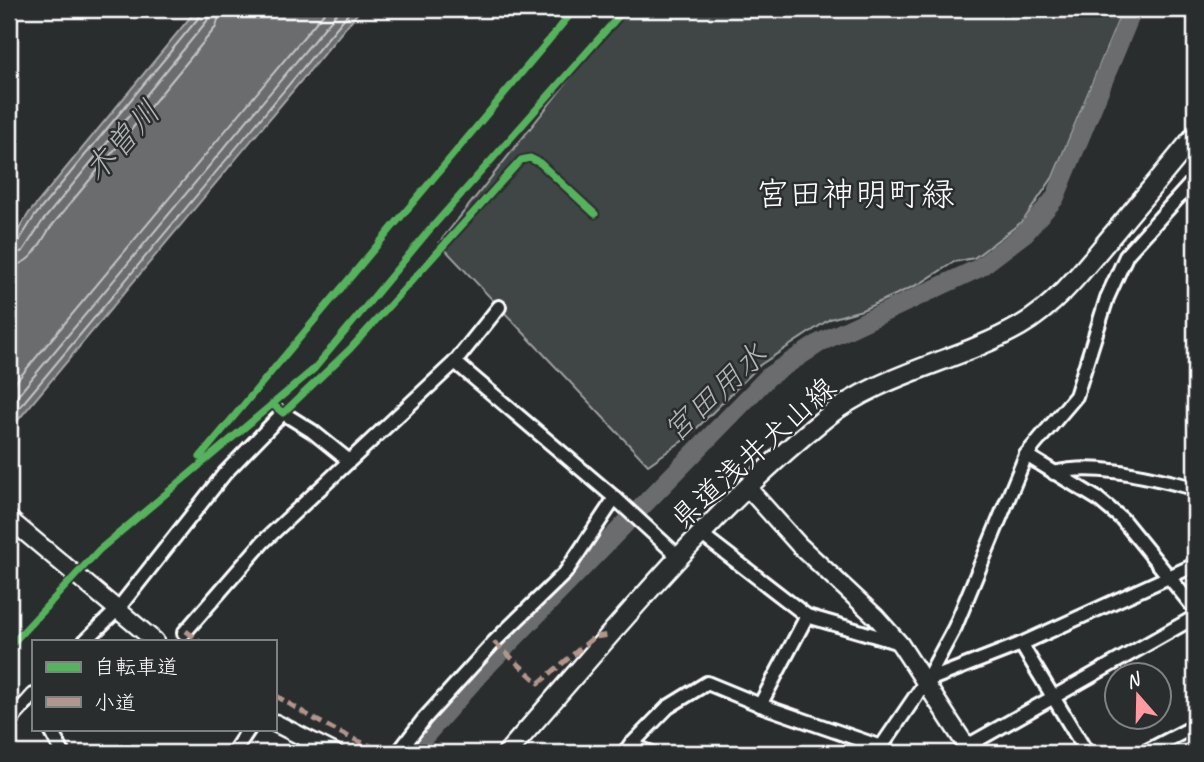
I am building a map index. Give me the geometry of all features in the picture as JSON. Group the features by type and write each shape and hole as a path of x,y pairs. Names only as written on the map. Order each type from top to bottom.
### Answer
{"main road":[{"name":"県道浅井犬山線","path":"507,753 678,557 747,487 849,400 872,388 966,352 1021,326 1045,309 1077,276 1195,135"}],"street":[{"path":"626,749 668,707 707,683 879,750 926,681 955,627 1026,455 1076,396 1107,298 1127,254 1195,179"},
{"path":"184,633 263,542 455,362 499,307"},
{"path":"455,362 615,498 678,557"},
{"path":"86,640 117,610 225,473 283,413 312,430 348,460"},
{"path":"1026,455 1098,499 1122,519 1195,609"},
{"path":"1054,473 1072,469 1141,476 1195,488"},
{"path":"747,487 799,545 900,643 969,750 1053,697 1195,617"},
{"path":"398,753 424,719 494,642 565,573 615,498"},
{"path":"9,519 154,640"},
{"path":"701,534 807,616 900,643"},
{"path":"926,681 1021,644 1172,578 1195,565"},
{"path":"760,705 807,616"},
{"path":"1021,644 1087,753"},
{"path":"9,722 32,696"},
{"path":"276,724 335,753"},
{"path":"1143,753 1195,726"},
{"path":"52,730 63,753"},
{"path":"233,753 248,730"},
{"path":"626,749 652,753"}],"shaded area":[{"path":"625,9 1123,9 1053,177 1023,221 974,258 954,262 921,283 862,310 830,319 760,365 688,437 648,465 439,243"}],"water":[{"name":"木曽川","path":"197,9 361,9 9,431 9,245 29,213"}],"waterway":[{"name":"宮田用水","path":"410,753 483,670 769,376 821,342 979,268 1025,233 1055,198 1133,9"}],"tunnel":[{"path":"178,640 184,633"}],"marked path":[{"path":"186,631 198,640"},
{"path":"494,642 539,683 594,637 610,635"},
{"path":"276,696 348,737 396,753"}],"cycle path":[{"path":"200,457 575,9"},
{"path":"9,647 99,550 314,369 426,234 625,9"},
{"path":"272,404 283,413 350,349 521,160 530,158 540,163 595,214"}],"district":[{"name":"宮田神明町緑","path":"855,194"}]}
